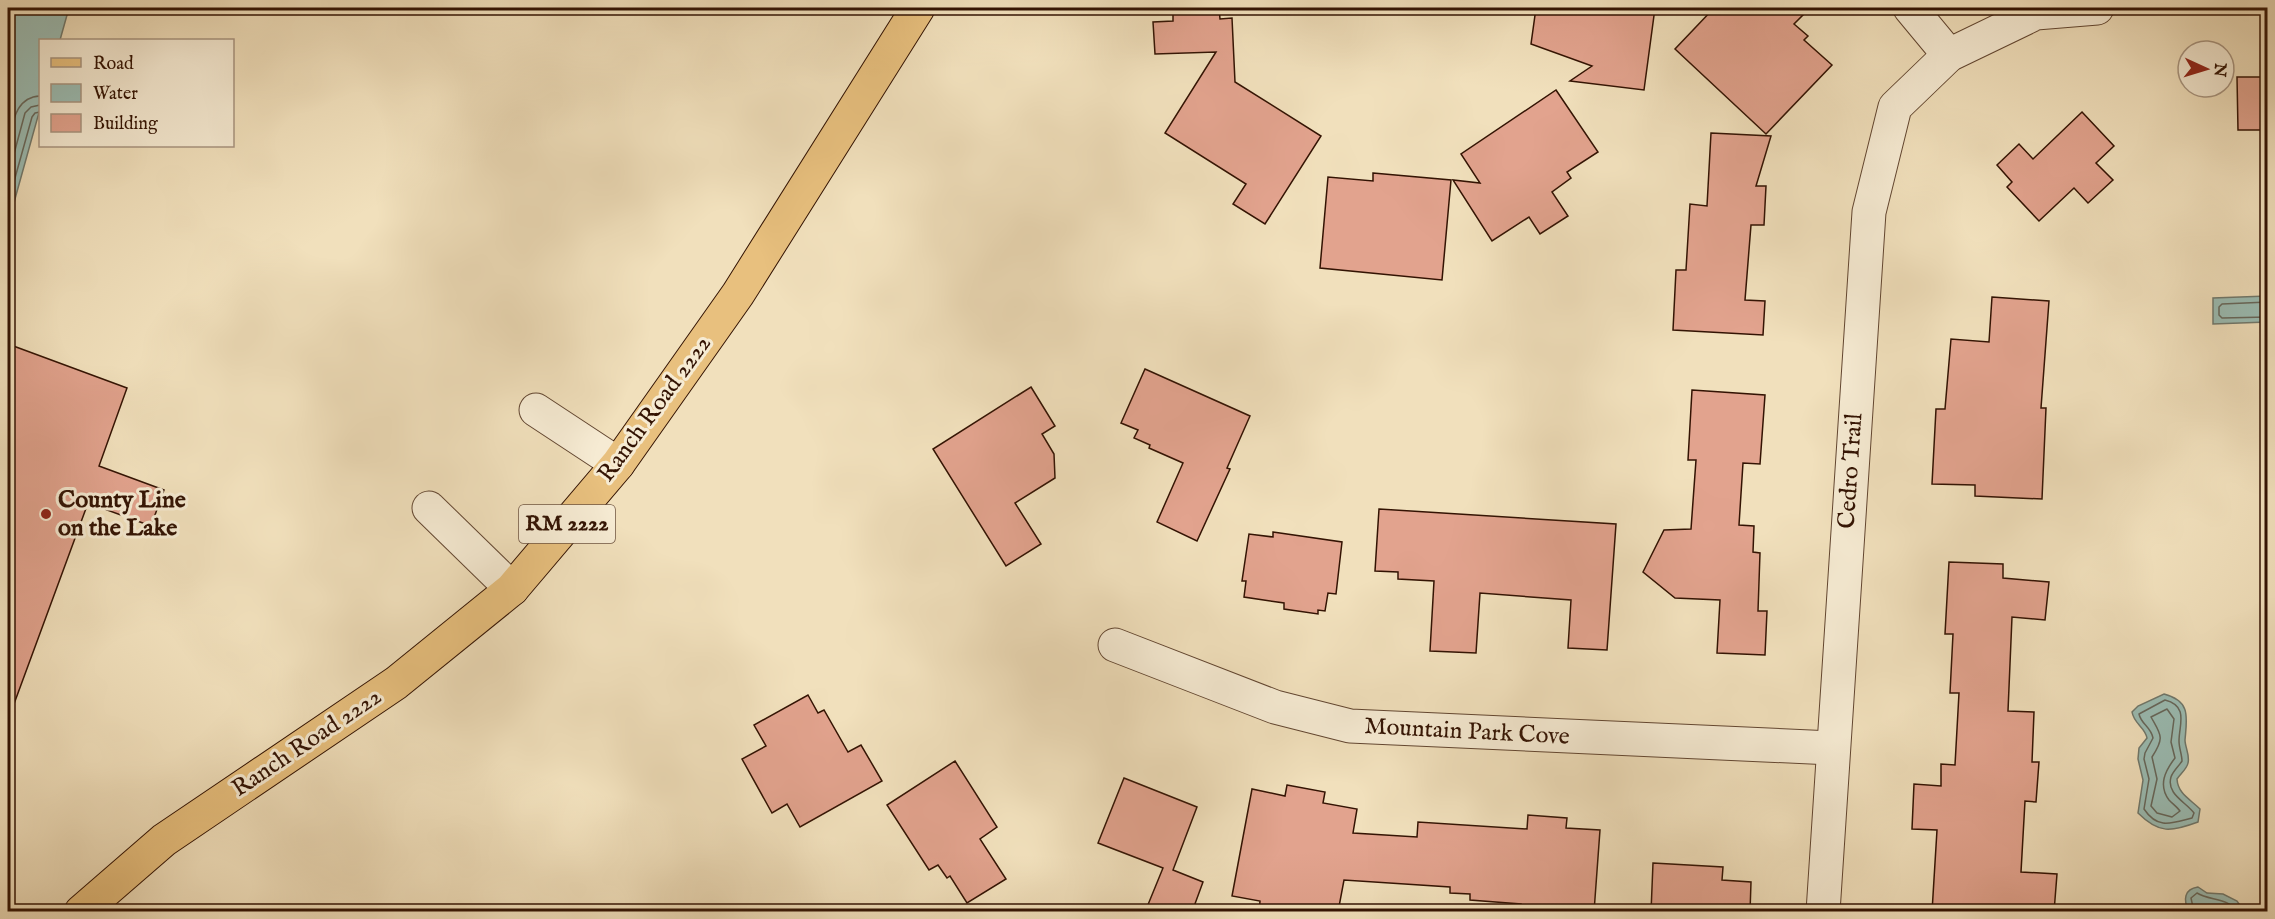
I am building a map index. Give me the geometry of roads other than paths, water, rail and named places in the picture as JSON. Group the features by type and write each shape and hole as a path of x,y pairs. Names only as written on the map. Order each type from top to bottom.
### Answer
{"main road":[{"name":"Ranch Road 2222","path":"81,912 164,840 396,682 512,589 618,464 738,294 918,8"}],"street":[{"path":"1910,8 1949,55"},
{"name":"Cedro Trail","path":"1823,912 1869,212 1895,107 1949,55 2036,14 2097,8"},
{"path":"536,410 618,464"},
{"path":"429,508 512,589"},
{"name":"Mountain Park Cove","path":"1115,645 1275,707 1350,726 1832,748"}],"water":[{"path":"8,8 69,8 60,39 39,39 39,113 8,224"},
{"path":"2267,296 2267,322 2213,324 2213,298"},
{"path":"2164,694 2179,701 2185,711 2188,760 2177,779 2185,796 2200,809 2198,822 2173,829 2152,825 2138,813 2143,780 2138,759 2139,748 2147,738 2132,712 2138,706"},
{"path":"2198,887 2207,893 2223,894 2237,901 2244,911 2189,911 2186,903 2187,893"}],"place":[{"name":"County Line on the Lake","path":"46,514"}]}
